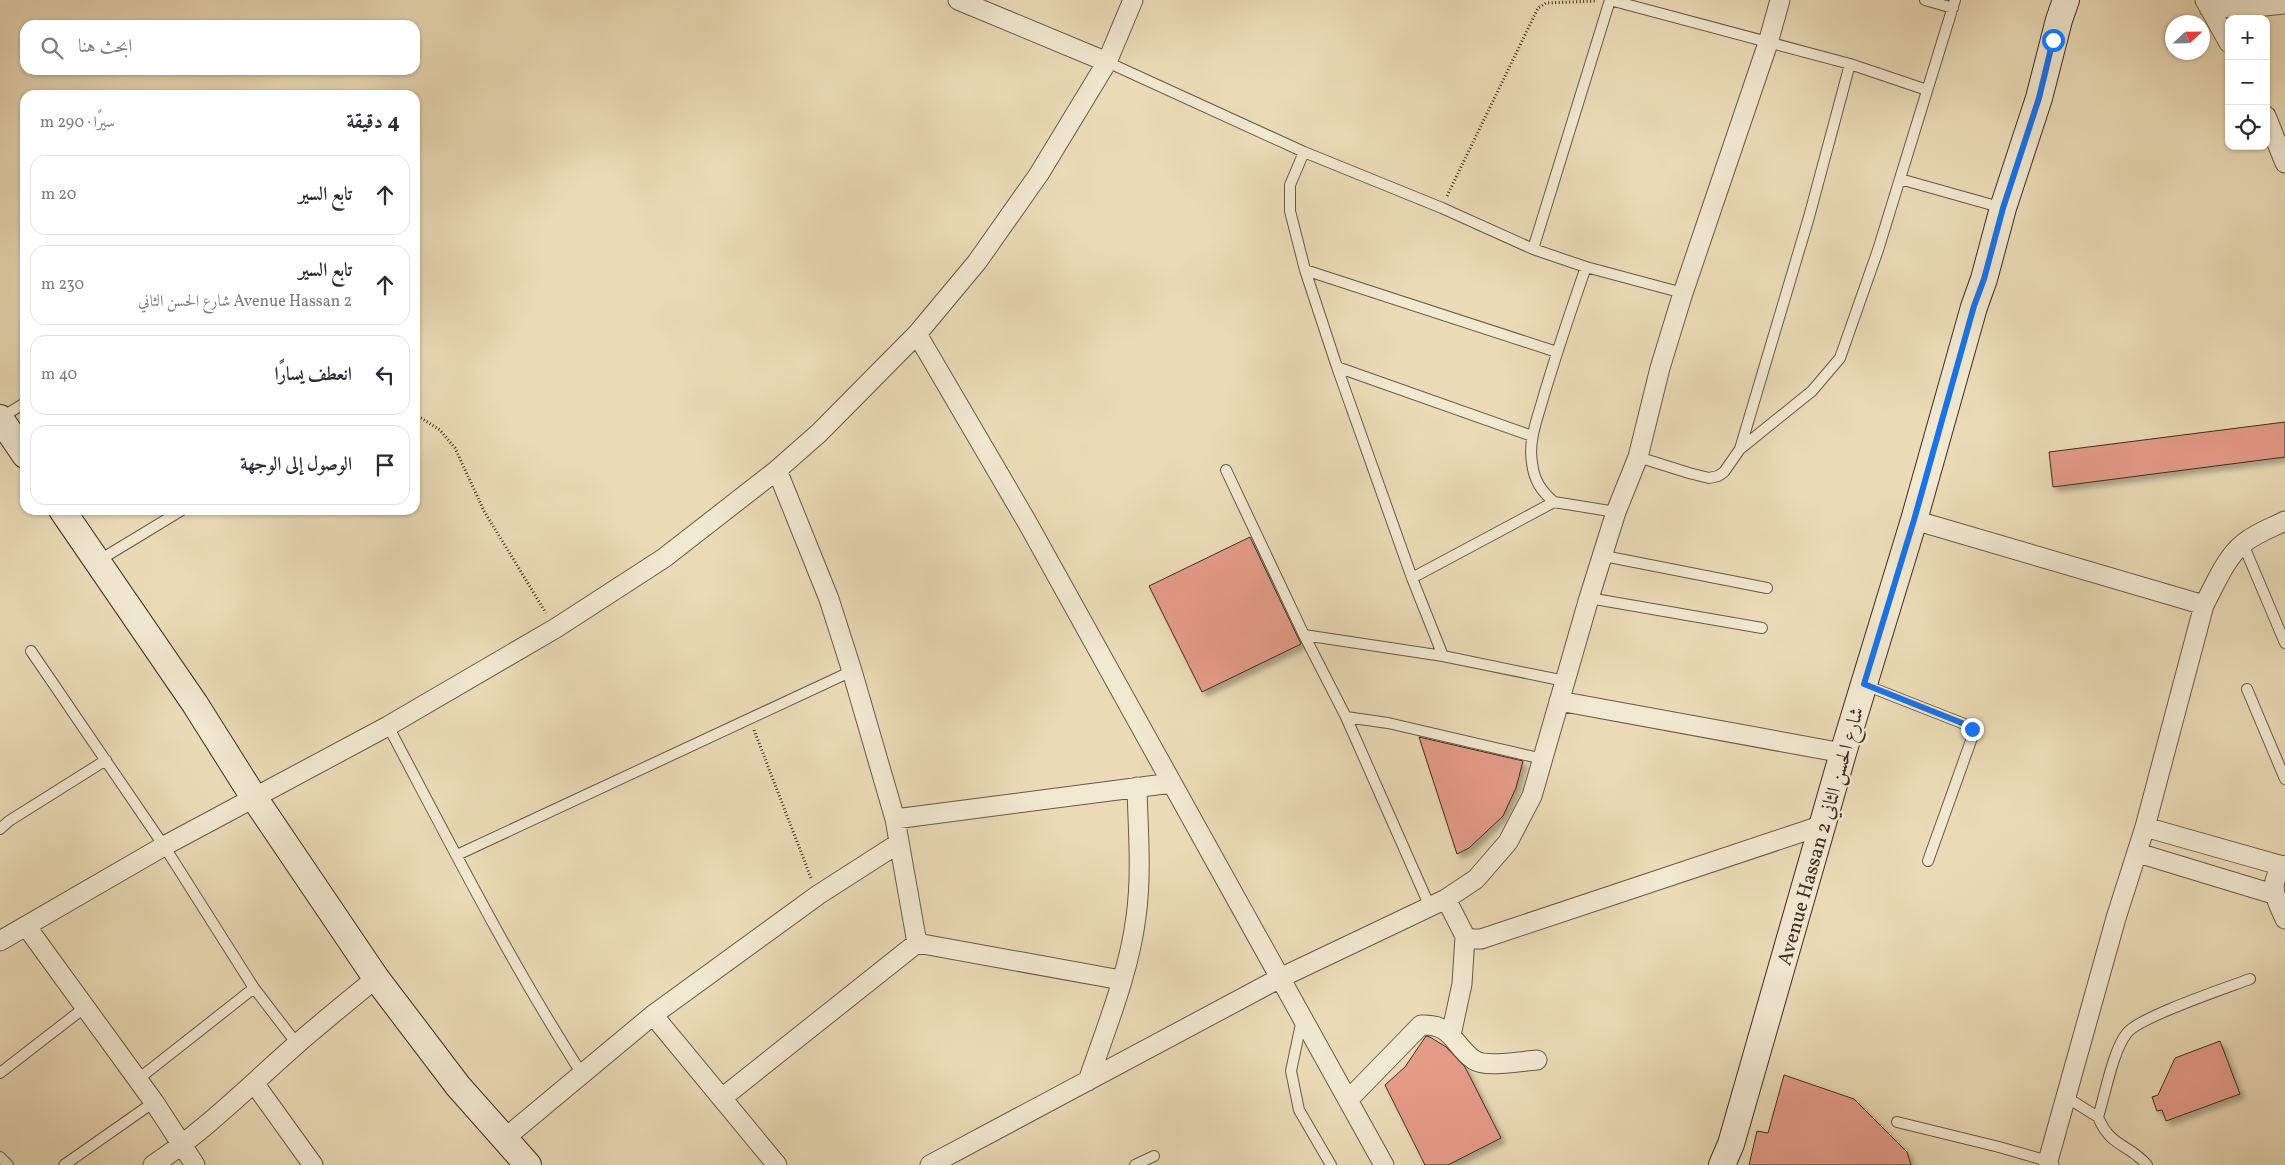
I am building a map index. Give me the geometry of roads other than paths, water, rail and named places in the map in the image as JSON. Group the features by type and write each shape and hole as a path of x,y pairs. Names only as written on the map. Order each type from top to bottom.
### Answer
{"main road":[{"path":"2039,98 2057,26 2066,0"},
{"path":"2039,98 2084,0"},
{"name":"Avenue Hassan 2 شارع الحسن الثاني","path":"1727,1158 1843,753 1914,520 2003,208 2039,98"},
{"path":"0,418 20,448"},
{"path":"65,515 195,704 253,796 376,978 458,1086 528,1165"}],"street":[{"path":"958,0 1107,62"},
{"path":"3,934 26,926 253,796 388,726 556,628 664,558 776,470 819,433 918,334 977,262 1039,174 1107,62 1133,0"},
{"path":"930,1165 1280,978 1438,903 1476,879 1508,842 1532,796 1589,598 1604,556 1616,512 1638,456 1660,368 1683,293 1768,42 1780,0"},
{"path":"2207,4 2235,9 2285,4"},
{"path":"2207,4 2225,36"},
{"path":"2270,126 2285,163"},
{"path":"918,334 1027,522 1384,1165"},
{"path":"776,470 829,599 852,671 895,819 917,943"},
{"path":"1914,520 2204,605"},
{"path":"2048,1163 2116,918 2138,853 2204,605 2229,560 2243,544 2260,532 2285,521"},
{"path":"1559,701 1843,753"},
{"path":"895,819 1172,783"},
{"path":"1088,1081 1130,953 1136,916 1139,865 1137,788"},
{"path":"1438,903 1465,936 1471,939 1480,939 1823,825"},
{"path":"2145,827 2284,866 2276,878 2273,894 2285,919"},
{"path":"504,1139 653,1015 818,895 899,843"},
{"path":"2138,853 2273,894"},
{"path":"26,926 154,1102 195,1165"},
{"path":"1451,1035 1462,984 1465,936"},
{"path":"722,1098 917,943 1121,980"},
{"path":"153,1165 219,1116 297,1044 376,978"},
{"path":"653,1015 777,1165"},
{"path":"1348,1100 1421,1025 1435,1024 1451,1035 1475,1060 1485,1063 1537,1060"},
{"path":"254,1083 313,1165"}],"lane":[{"path":"1533,249 1610,0 1850,64 1927,90"},
{"path":"1638,456 1709,478 1724,472 1740,449 1812,390 1840,358 1878,250 1954,4 1925,0"},
{"path":"1107,62 1304,152 1442,208 1533,249 1586,268 1683,293"},
{"path":"1740,449 1806,226 1850,64"},
{"path":"1304,152 1290,185 1290,210 1305,270 1337,367 1412,578 1444,656"},
{"path":"1900,179 2003,208"},
{"path":"1586,268 1557,352 1532,436 1531,462 1535,478 1542,493 1554,502 1616,512"},
{"path":"1305,270 1557,352"},
{"path":"1337,367 1532,436"},
{"path":"0,418 20,406"},
{"path":"1226,470 1304,635 1438,903"},
{"path":"1412,578 1554,502"},
{"path":"97,562 174,515"},
{"path":"2243,544 2285,643"},
{"path":"1604,556 1767,588"},
{"path":"1589,598 1762,628"},
{"path":"1304,635 1444,656 1565,681"},
{"path":"31,651 164,846 254,988 297,1044"},
{"path":"457,855 852,671"},
{"path":"1864,684 1967,725 1972,729 1973,735 1928,861"},
{"path":"2248,689 2285,779"},
{"path":"1346,717 1388,723 1543,759"},
{"path":"388,726 540,1009 582,1074"},
{"path":"0,829 9,821 106,760"},
{"path":"2098,1117 2122,1040 2130,1029 2152,1018 2250,979"},
{"path":"137,1080 254,988"},
{"path":"0,1073 84,1008"},
{"path":"1302,1018 1291,1071 1299,1110 1331,1165"},
{"path":"2066,1097 2098,1117 2109,1137 2136,1155 2147,1165"},
{"path":"64,1165 154,1102"},
{"path":"1897,1122 1999,1147 2048,1163"},
{"path":"1135,1165 1154,1156"},
{"path":"0,1157 8,1165"}]}
